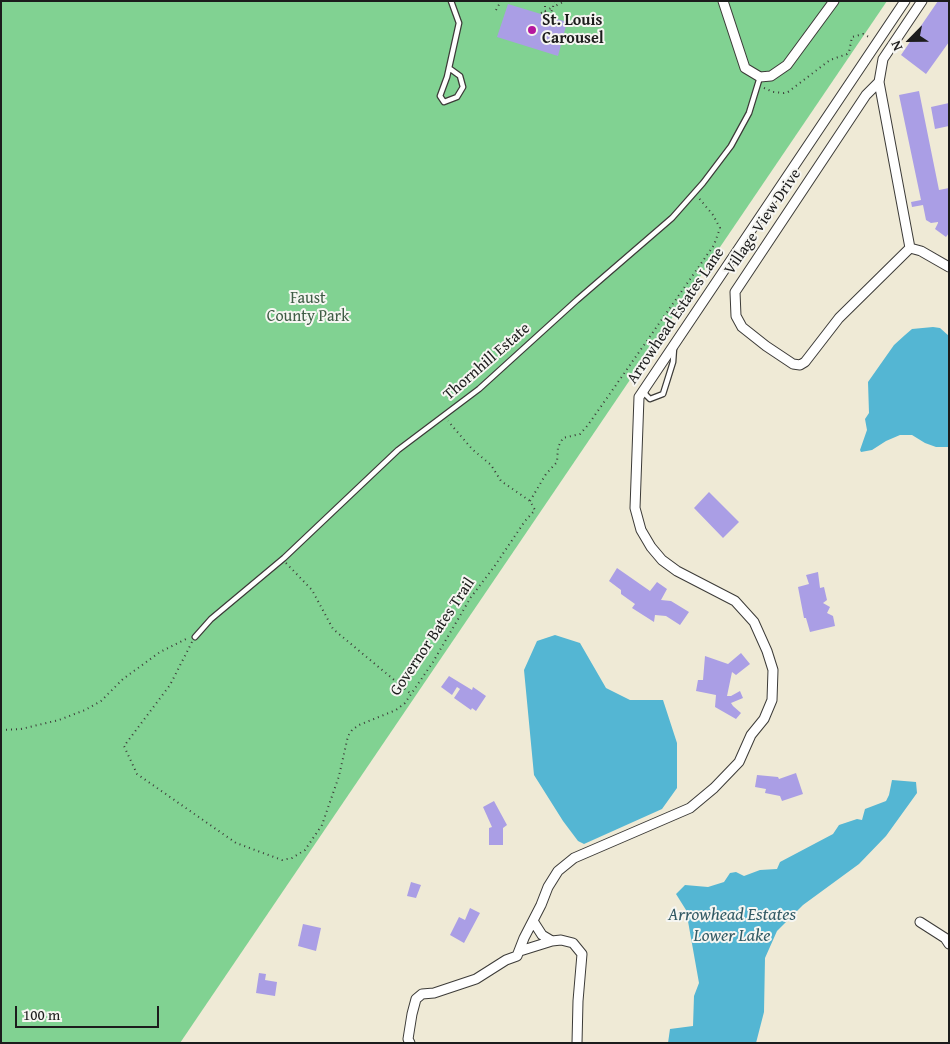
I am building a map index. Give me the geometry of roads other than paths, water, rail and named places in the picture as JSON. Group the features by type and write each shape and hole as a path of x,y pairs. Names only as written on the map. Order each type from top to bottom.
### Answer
{"street":[{"path":"716,1 727,13"},
{"path":"723,1 744,68 760,77 771,76 788,65 834,1"},
{"name":"Arrowhead Estates Lane","path":"520,951 524,938 558,871 574,858 690,808 714,788 739,762 751,734 764,719 772,700 773,670 754,622 735,601 696,581 662,560 651,548 641,530 635,508 640,397 905,1"},
{"path":"922,1 883,59 880,82 910,248 920,251 949,267"},
{"name":"Village View Drive","path":"880,82 866,95 735,292 736,316 742,327 766,346 793,364 800,365 810,357 840,318 910,248"},
{"path":"534,921 542,935 552,941"},
{"path":"920,922 945,938 949,944"},
{"path":"410,1043 408,1039 412,1014 416,999 422,994 434,993 476,980 506,960 517,956 520,951 561,940 573,943 582,954 577,1043"}],"lane":[{"path":"449,68 460,76 463,87 456,97 444,102 440,96 449,68 459,23 451,1"},
{"path":"872,51 883,59"},
{"name":"Thornhill Estate","path":"194,637 211,619 282,559 398,450 478,389 672,218 731,146 748,113 760,77"},
{"path":"644,390 650,399 663,394 673,362 674,344"}],"water":[{"path":"940,328 949,336 949,447 936,447 912,435 900,435 872,450 861,452 867,430 865,419 869,413 868,382 894,345 912,329"},
{"path":"555,635 580,643 606,688 630,700 663,700 677,743 677,788 662,809 584,844 578,841 563,821 534,775 524,670 537,641"},
{"name":"Arrowhead Estates Lower Lake","path":"892,780 916,782 917,793 886,836 859,864 803,905 777,931 765,958 764,1012 756,1043 668,1043 670,1029 693,1026 694,996 699,983 686,910 676,894 685,885 708,887 724,882 730,873 736,872 744,876 760,870 777,869 780,862 833,834 839,825 857,819 862,820 865,809 886,801"}],"place":[{"name":"St. Louis Carousel","path":"532,30"}],"park label":[{"name":"Faust County Park","path":"308,308"}]}
